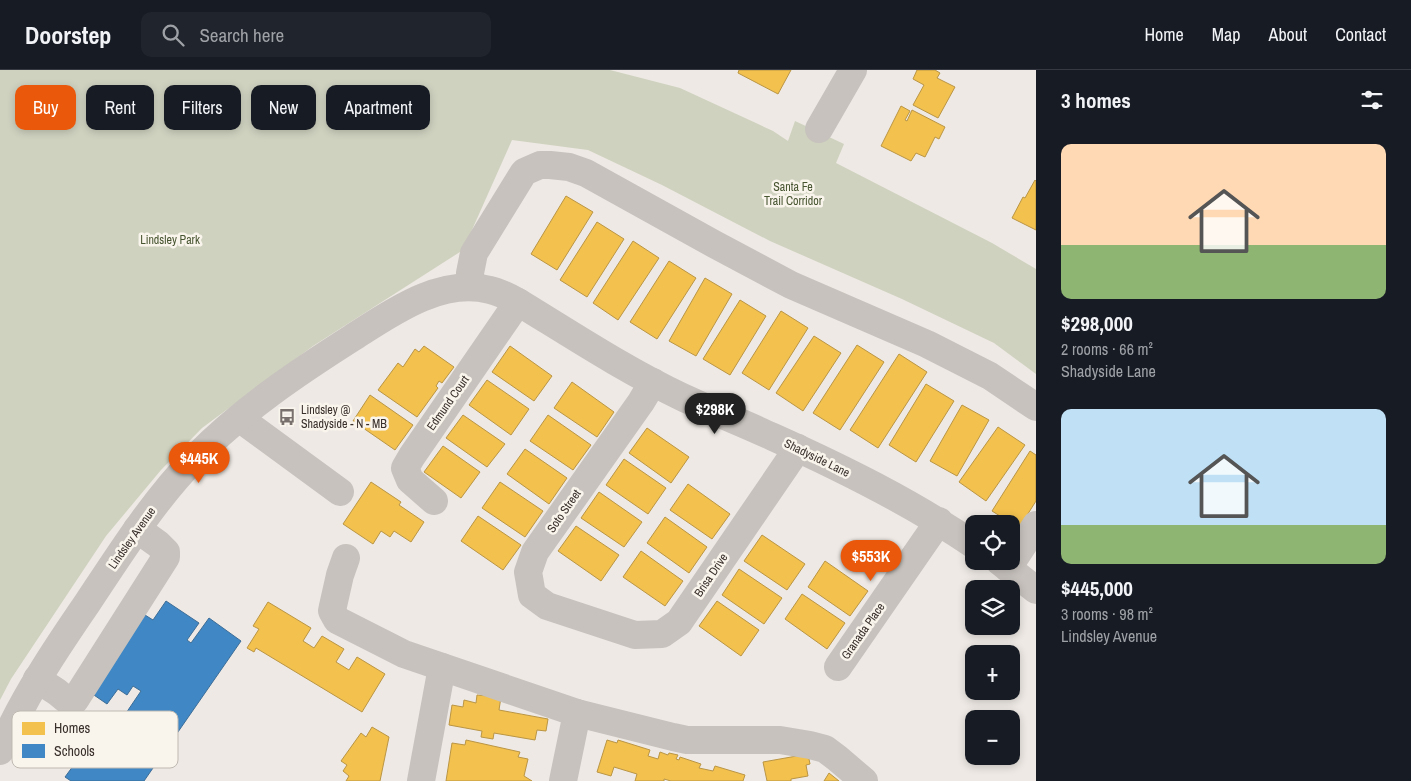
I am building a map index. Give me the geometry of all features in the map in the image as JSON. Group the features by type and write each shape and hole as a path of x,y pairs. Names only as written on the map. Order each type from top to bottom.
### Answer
{"street":[{"path":"819,129 853,70"},
{"path":"470,288 470,273 474,252 524,172 540,165 550,164 569,167 586,172 791,285 927,344 982,372 1036,407"},
{"name":"Shadyside Lane","path":"470,288 490,289 518,302 601,353 654,382 848,473 939,521 965,539"},
{"name":"Lindsley Avenue","path":"20,711 50,658 137,529 180,474 203,450 239,418 303,369 397,310 432,294 454,289 470,288"},
{"name":"Edmund Court","path":"434,501 410,480 405,468 518,302"},
{"name":"Soto Street","path":"589,620 547,606 532,596 528,572 535,552 654,382"},
{"path":"239,418 340,492"},
{"name":"Brisa Drive","path":"589,620 635,635 662,634 679,622 798,448"},
{"name":"Granada Place","path":"838,667 939,521"},
{"path":"1020,544 1036,525"},
{"path":"37,679 58,692 68,701 75,700 166,557 166,552 158,544 137,529"},
{"path":"346,558 332,611 336,620 404,654 577,713 673,738 687,740 780,740 825,749 864,781"},
{"path":"1011,570 1036,590"},
{"path":"421,781 442,667"},
{"path":"563,781 577,713"},
{"name":"Lindsley Avenue","path":"0,751 12,726"}],"green space":[{"name":"Lindsley Park","path":"0,70 610,70 680,88 773,131 788,141 795,121 844,144 836,163 992,243 1036,269 1036,374 994,343 902,299 770,241 662,185 588,150 512,140 463,250 313,346 202,428 161,470 106,536 11,679 0,700"}],"building: Homes":[{"path":"739,70 791,70 778,94 738,73"},
{"path":"917,70 935,70 940,73 937,78 955,87 938,118 913,105 924,85 913,79"},
{"path":"901,106 910,111 905,120 907,121 912,110 945,127 939,139 935,137 925,157 916,153 911,161 881,146"},
{"path":"1036,181 1036,230 1012,218"},
{"path":"566,196 593,212 557,270 531,254"},
{"path":"597,222 624,239 587,297 560,280"},
{"path":"633,241 659,258 618,320 593,303"},
{"path":"669,261 696,278 657,339 630,322"},
{"path":"705,278 732,294 696,356 669,341"},
{"path":"740,300 766,316 730,375 703,359"},
{"path":"781,311 808,328 769,390 742,373"},
{"path":"814,336 841,353 803,411 776,393"},
{"path":"857,345 884,362 840,430 813,413"},
{"path":"424,346 454,367 442,383 439,381 436,386 438,388 417,417 378,390 398,363 403,367 415,349 419,352"},
{"path":"510,346 552,376 534,401 492,372"},
{"path":"899,354 927,372 878,448 850,430"},
{"path":"487,380 529,409 511,435 469,405"},
{"path":"572,382 614,412 597,437 554,408"},
{"path":"926,384 954,401 916,462 889,445"},
{"path":"370,395 413,425 395,450 353,421"},
{"path":"962,405 989,420 957,476 930,461"},
{"path":"463,415 505,444 487,467 446,438"},
{"path":"548,415 591,445 573,470 530,441"},
{"path":"998,427 1025,445 986,501 959,482"},
{"path":"647,428 689,457 671,483 629,453"},
{"path":"443,446 480,472 461,498 424,472"},
{"path":"525,449 567,478 549,504 507,474"},
{"path":"1030,451 1036,455 1036,501 1020,526 1020,515 998,515 992,511"},
{"path":"624,459 666,488 648,514 606,485"},
{"path":"371,482 401,502 399,505 424,522 411,542 394,531 390,537 381,531 373,544 343,524"},
{"path":"500,482 543,511 525,537 482,508"},
{"path":"688,484 730,514 712,539 670,510"},
{"path":"599,492 642,522 624,547 581,518"},
{"path":"478,516 521,545 503,570 461,541"},
{"path":"665,517 707,547 689,573 647,543"},
{"path":"576,526 619,555 601,581 558,551"},
{"path":"762,535 805,564 787,590 744,561"},
{"path":"641,551 683,581 665,606 623,577"},
{"path":"825,561 868,591 850,616 808,587"},
{"path":"739,569 782,598 764,624 722,595"},
{"path":"802,594 845,623 827,649 785,619"},
{"path":"717,601 759,630 741,656 699,626"},
{"path":"268,602 311,628 303,641 314,648 322,636 344,649 336,662 349,670 357,657 385,674 362,712 256,648 254,652 247,648 259,629 253,626"},
{"path":"477,695 501,697 499,710 548,719 546,731 537,730 535,740 494,733 493,739 481,737 482,731 449,725 452,705 463,707 464,700 476,703"},
{"path":"372,727 389,737 380,781 346,781 349,776 343,771 347,765 341,761 361,733 366,737"},
{"path":"466,740 520,752 518,757 528,759 524,776 532,781 446,781 452,743 465,745"},
{"path":"607,740 617,743 618,740 650,750 648,756 658,759 660,752 668,755 669,753 678,755 676,759 679,760 680,757 701,764 699,768 713,771 715,766 745,775 743,781 671,781 664,779 664,781 635,781 637,774 614,767 611,776 597,772"},
{"path":"808,754 810,764 806,765 808,776 791,779 791,781 767,781 763,762"},
{"path":"829,773 839,781 824,781"}],"building: Schools":[{"path":"166,601 199,623 187,640 191,643 209,618 241,641 178,732 178,711 127,711 141,691 133,686 127,695 118,689 107,704 91,693 145,615 153,620"},
{"path":"72,768 153,768 144,781 71,781 65,777"}],"place":[{"name":"Lindsley @ Shadyside - N - MB","path":"287,417"}],"park label":[{"name":"Santa Fe Trail Corridor","path":"793,194"}]}
